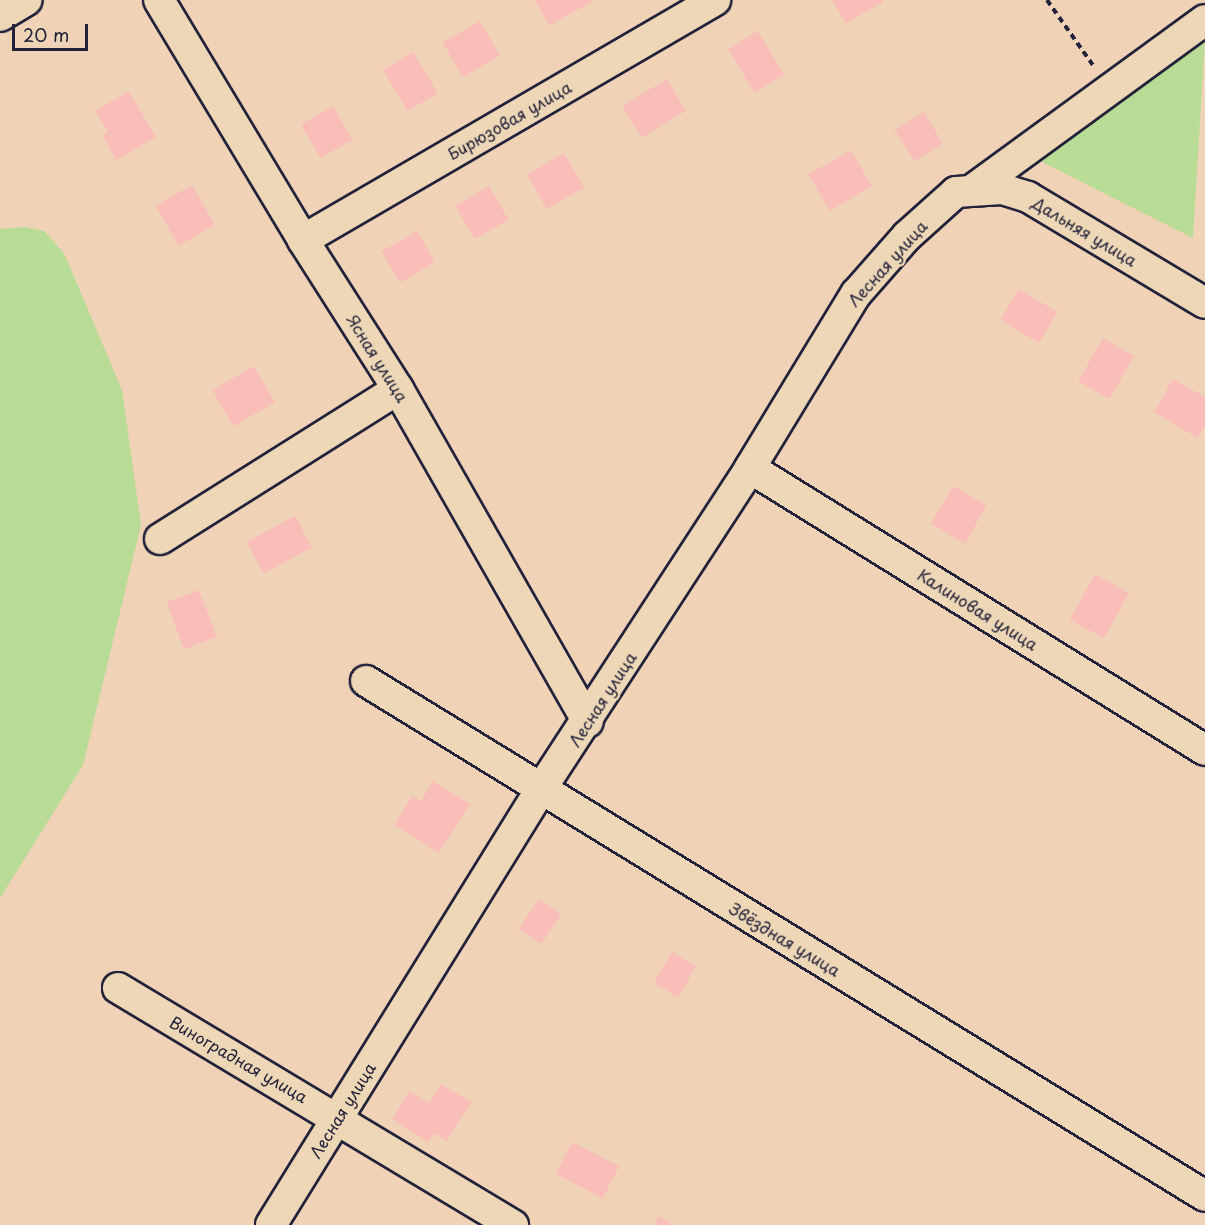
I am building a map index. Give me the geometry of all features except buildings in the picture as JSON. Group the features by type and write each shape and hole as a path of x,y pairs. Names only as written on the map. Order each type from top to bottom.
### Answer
{"street":[{"path":"0,16 27,0"},
{"name":"Ясная улица","path":"159,0 303,240 398,389 588,722"},
{"name":"Бирюзовая улица","path":"303,240 715,0"},
{"name":"Лесная улица","path":"271,1225 541,789 588,722 750,468 856,294 907,236 964,191 1205,20"},
{"name":"Дальняя улица","path":"964,191 1002,189 1028,197 1205,303"},
{"path":"160,539 398,389"},
{"name":"Калиновая улица","path":"750,468 1205,750"},
{"name":"Звёздная улица","path":"366,681 1205,1196"},
{"name":"Виноградная улица","path":"118,988 338,1116 513,1225"}],"path":[{"path":"1047,0 1110,89"}],"green space":[{"path":"1205,38 1193,238 1030,156"},
{"path":"25,227 44,231 64,253 122,390 141,525 83,765 0,898 0,229"}]}
